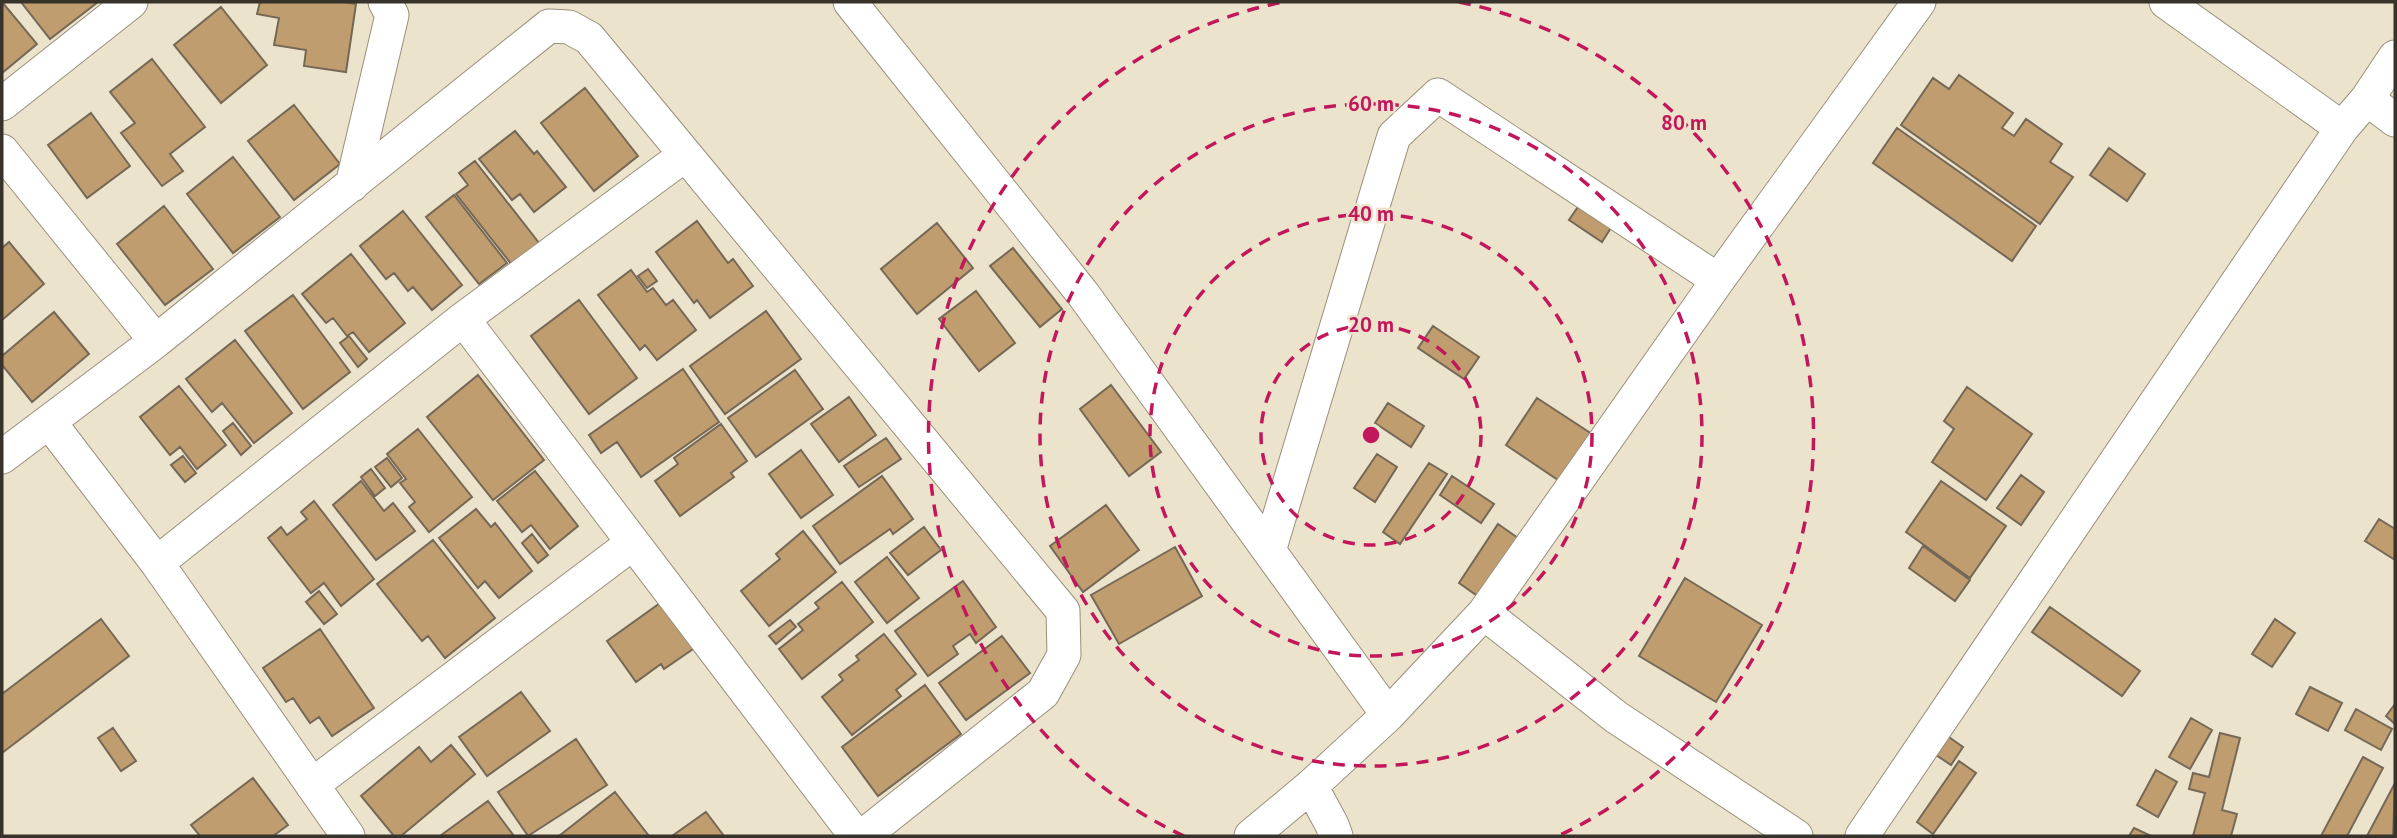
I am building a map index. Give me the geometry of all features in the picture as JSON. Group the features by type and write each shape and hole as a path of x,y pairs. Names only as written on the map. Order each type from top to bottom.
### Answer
{"street":[{"path":"2,104 131,2"},
{"path":"352,185 393,15 385,2"},
{"path":"850,2 1083,294 1388,715"},
{"path":"1251,836 1311,786 1388,715 1484,613 1718,280 1919,2"},
{"path":"2166,2 2342,128"},
{"path":"2,457 156,341 549,26 569,27 589,38 1063,611 1064,655 1043,693 863,836"},
{"path":"1862,836 2342,128 2367,99 2395,57"},
{"path":"1269,551 1394,136 1438,95 1718,280"},
{"path":"2367,99 2395,120"},
{"path":"2,151 156,341"},
{"path":"157,562 463,319 685,155"},
{"path":"463,319 856,836"},
{"path":"50,423 157,562 348,836"},
{"path":"312,785 633,543"},
{"path":"1484,613 1616,717 1796,836"},
{"path":"1311,786 1335,836"}],"building":[{"path":"2,2 37,44 2,73"},
{"path":"21,2 98,2 50,39"},
{"path":"260,2 356,4 346,72 304,66 306,50 274,45 279,18 257,14"},
{"path":"221,7 267,65 221,103 174,45"},
{"path":"152,59 205,127 170,154 183,171 162,186 121,133 135,123 110,92"},
{"path":"1959,75 2013,113 2002,128 2014,136 2026,119 2062,144 2050,162 2073,177 2040,224 1901,125 1933,78 1949,89"},
{"path":"585,88 638,156 594,191 541,123"},
{"path":"294,105 340,164 294,200 248,141"},
{"path":"91,113 130,166 87,198 48,145"},
{"path":"1897,128 2036,226 2012,261 1873,163"},
{"path":"515,131 534,154 537,151 566,187 534,212 520,194 512,200 479,159"},
{"path":"2109,148 2145,174 2127,201 2090,175"},
{"path":"233,157 280,217 233,253 187,194"},
{"path":"475,161 543,248 516,270 456,194 468,185 459,173"},
{"path":"454,195 507,263 479,284 426,217"},
{"path":"1582,201 1614,223 1602,242 1569,220"},
{"path":"164,206 213,269 165,305 117,244"},
{"path":"403,211 462,285 432,310 413,287 408,291 394,273 386,279 360,246"},
{"path":"697,221 728,263 733,259 753,286 710,318 697,300 694,303 656,252"},
{"path":"937,223 973,268 917,314 881,269"},
{"path":"9,242 44,284 2,320 2,248"},
{"path":"1013,248 1062,309 1040,327 990,266"},
{"path":"351,254 405,323 369,352 353,332 347,336 333,318 326,323 302,294"},
{"path":"648,269 657,281 647,288 638,276"},
{"path":"631,270 647,292 653,288 666,305 673,300 696,330 657,360 645,345 640,350 598,295"},
{"path":"976,291 1015,343 979,371 939,319"},
{"path":"293,295 350,372 303,409 245,331"},
{"path":"579,300 637,378 589,414 531,336"},
{"path":"766,311 801,359 725,414 690,366"},
{"path":"54,312 89,354 32,402 2,365 2,356"},
{"path":"1433,326 1479,357 1464,379 1418,348"},
{"path":"349,336 367,359 358,367 340,343"},
{"path":"235,340 292,413 254,443 222,403 212,412 186,379"},
{"path":"683,369 719,422 641,477 617,442 601,453 589,435"},
{"path":"795,370 823,409 756,457 728,418"},
{"path":"478,375 544,460 493,500 427,417"},
{"path":"1111,385 1161,452 1129,476 1080,409"},
{"path":"179,386 226,445 197,469 180,447 170,455 140,417"},
{"path":"1967,387 2032,434 1986,500 1932,462 1954,429 1944,421"},
{"path":"849,397 876,435 839,462 811,424"},
{"path":"1537,398 1595,436 1564,484 1506,445"},
{"path":"1388,403 1424,426 1411,447 1375,423"},
{"path":"233,423 251,446 241,455 223,431"},
{"path":"721,424 747,461 731,473 734,477 680,516 655,481 678,464 674,458"},
{"path":"418,429 472,497 429,532 409,507 415,502 400,483 406,479 387,454"},
{"path":"886,438 901,459 859,487 844,466"},
{"path":"801,450 833,495 801,518 769,474"},
{"path":"1377,454 1397,467 1375,502 1354,488"},
{"path":"183,456 196,473 185,482 171,465"},
{"path":"387,458 402,478 391,487 375,467"},
{"path":"1429,463 1447,474 1400,544 1383,532"},
{"path":"371,469 385,488 375,496 361,477"},
{"path":"535,471 578,526 550,549 531,525 522,532 497,501"},
{"path":"2021,475 2044,492 2021,525 1997,508"},
{"path":"882,476 913,519 893,534 890,529 840,564 813,526"},
{"path":"1452,476 1494,504 1481,523 1440,495"},
{"path":"361,481 384,511 393,503 415,531 376,560 333,505"},
{"path":"1941,481 2006,526 1970,578 1906,532"},
{"path":"314,501 374,579 341,606 324,583 311,593 268,538 281,527 287,535 307,519 301,512"},
{"path":"1106,505 1139,550 1083,592 1050,546"},
{"path":"476,509 491,527 495,523 532,571 499,598 485,581 478,588 439,538"},
{"path":"2379,519 2395,529 2395,560 2365,541"},
{"path":"1498,524 1518,538 1479,597 1459,583"},
{"path":"924,527 941,550 908,575 890,553"},
{"path":"803,531 836,572 769,626 741,591 780,559 776,554"},
{"path":"532,534 548,555 538,563 522,543"},
{"path":"433,540 495,618 445,658 428,636 422,641 377,584"},
{"path":"1923,546 1970,580 1955,601 1909,568"},
{"path":"1175,547 1202,596 1119,644 1091,595"},
{"path":"887,557 919,598 887,623 855,582"},
{"path":"1685,578 1762,625 1716,702 1639,656"},
{"path":"963,581 996,627 976,643 970,634 953,646 958,654 928,676 895,631"},
{"path":"842,582 873,622 802,679 779,649 803,630 798,624 819,608 815,603"},
{"path":"319,591 337,614 324,624 306,602"},
{"path":"663,601 696,647 664,669 661,664 636,682 607,641"},
{"path":"2050,607 2140,671 2122,696 2032,632"},
{"path":"101,619 129,656 2,753 2,694"},
{"path":"2275,619 2295,633 2272,667 2252,654"},
{"path":"790,620 796,627 776,644 769,636"},
{"path":"320,629 374,708 332,736 319,717 310,723 293,698 286,702 263,668"},
{"path":"884,634 916,674 896,690 901,696 852,735 822,697 843,680 839,675 859,660 856,656"},
{"path":"1002,636 1030,673 966,720 939,683"},
{"path":"925,685 961,734 878,796 842,747"},
{"path":"2310,687 2342,703 2328,731 2296,714"},
{"path":"521,692 550,731 487,776 459,737"},
{"path":"2395,704 2395,724 2386,716"},
{"path":"2356,709 2392,729 2381,750 2345,730"},
{"path":"2191,718 2212,730 2190,769 2169,757"},
{"path":"113,728 136,761 121,771 98,738"},
{"path":"2220,733 2240,738 2222,810 2237,814 2231,836 2193,836 2205,793 2189,789 2193,773 2209,777"},
{"path":"1946,735 1963,747 1951,765 1933,753"},
{"path":"576,739 607,785 528,836 498,792"},
{"path":"451,745 475,774 401,836 394,836 361,796 419,747 431,762"},
{"path":"2363,757 2383,768 2347,836 2321,836"},
{"path":"1959,761 1976,773 1933,834 1917,822"},
{"path":"2156,770 2177,782 2158,817 2137,805"},
{"path":"253,778 288,825 273,836 200,836 191,825"},
{"path":"2395,783 2393,836 2367,836"},
{"path":"615,792 649,836 559,836"},
{"path":"488,801 514,836 440,836"},
{"path":"706,812 724,836 672,836"},
{"path":"2134,828 2151,836 2129,836"}]}
